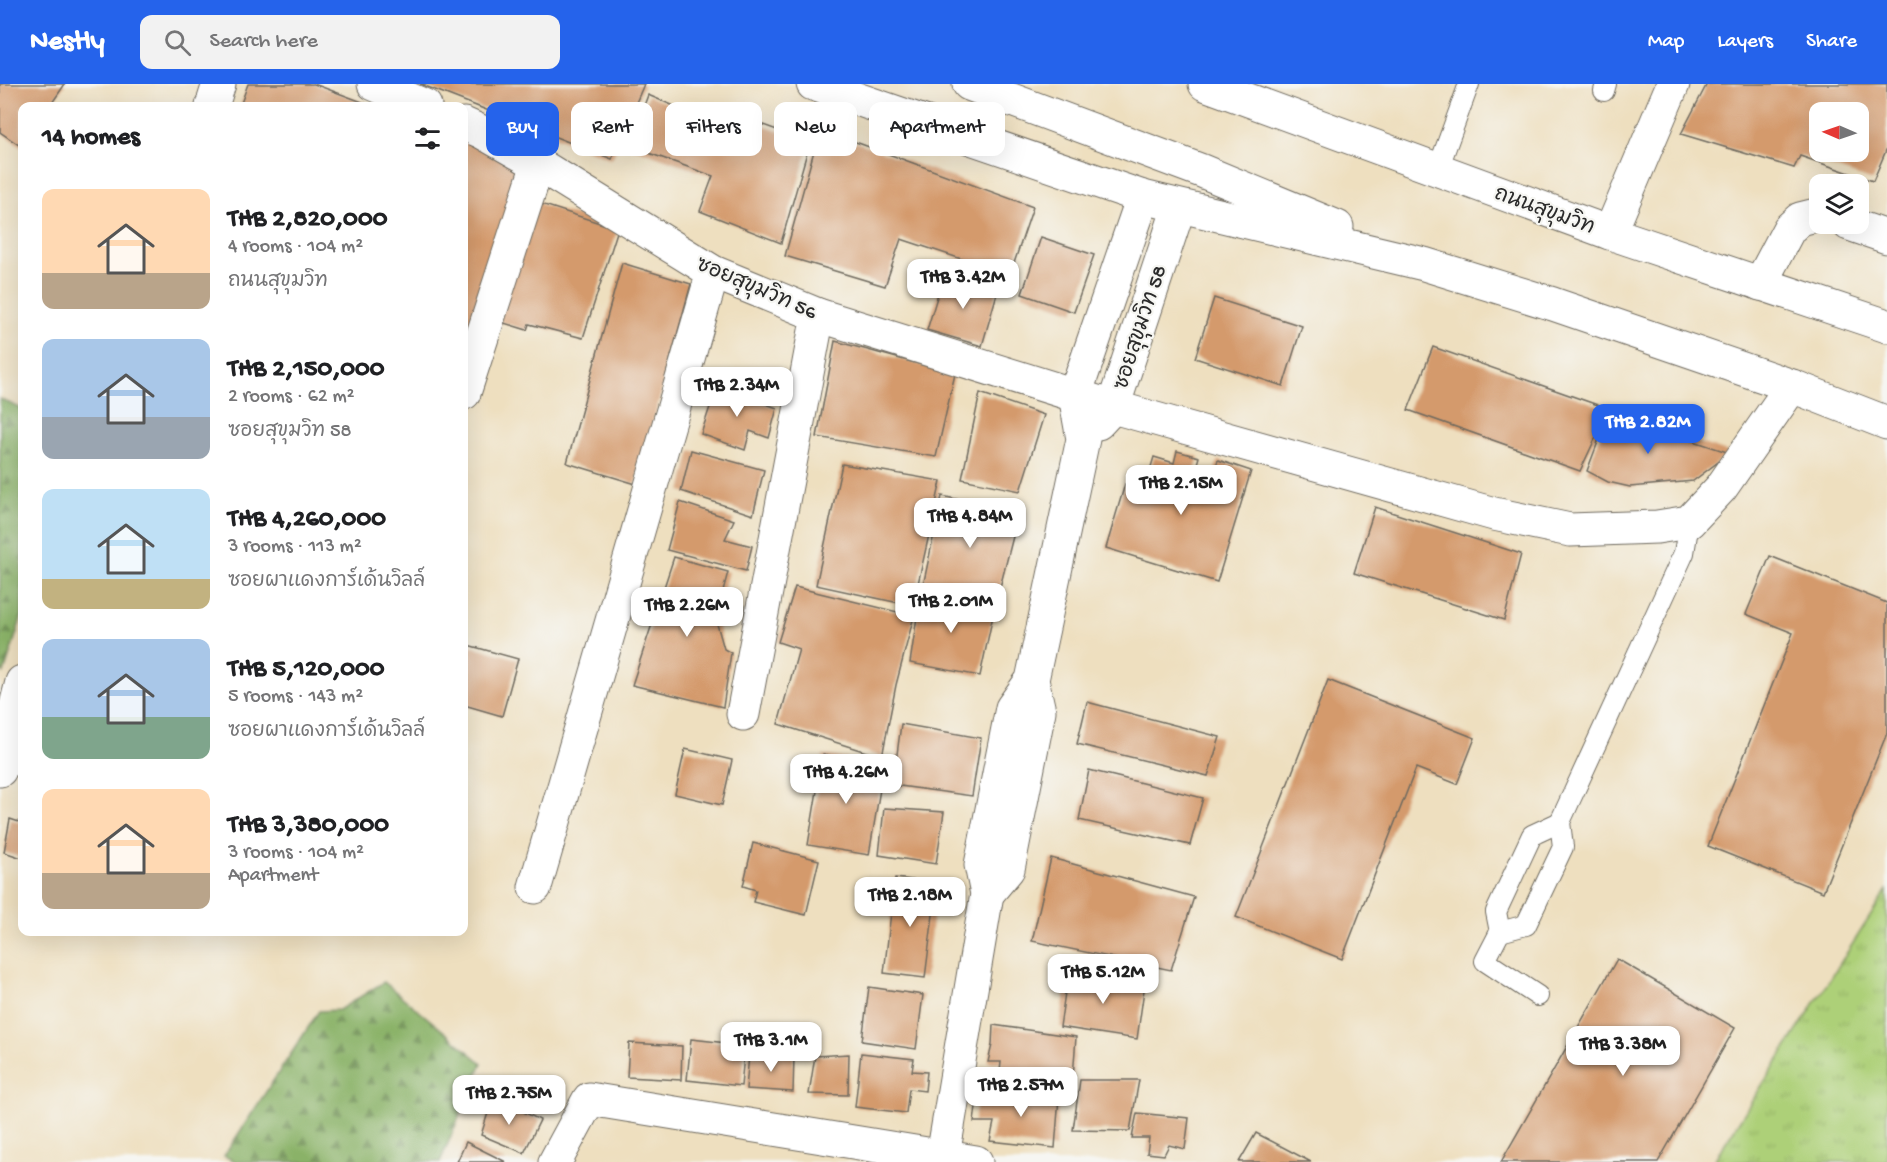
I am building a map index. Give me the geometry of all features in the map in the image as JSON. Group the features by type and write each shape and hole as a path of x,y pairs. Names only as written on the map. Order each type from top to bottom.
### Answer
{"main road":[{"path":"213,102 219,84"},
{"path":"374,84 416,102"},
{"path":"813,84 1143,197 1424,264 1553,304 1792,386 1887,423"},
{"path":"969,84 1202,171 1424,264"},
{"name":"ถนนสุขุมวิท","path":"1205,84 1610,233 1887,326"},
{"path":"1610,233 1673,84"},
{"name":"ซอยสุขุมวิท 56","path":"468,126 538,164 712,272 819,315 1113,407 1494,514 1570,530 1657,527 1689,522"},
{"path":"468,381 538,164"},
{"name":"ซอยสุขุมวิท 58","path":"942,1159 987,894 1008,869 1039,711 1032,680 1083,439 1075,395 1143,197"},
{"name":"ซอยสุขุมวิท 58","path":"1083,439 1113,407 1179,207"},
{"path":"1760,284 1789,229 1800,219 1809,217"},
{"path":"1869,231 1887,237"},
{"path":"536,887 712,272"},
{"path":"743,714 819,315"},
{"path":"1689,522 1721,488 1792,386"},
{"path":"0,770 18,698"},
{"path":"555,1162 589,1099 942,1159 976,1162"}],"lane":[{"path":"1438,170 1467,85"},
{"path":"1500,932 1526,925 1563,847 1560,822 1684,553 1689,522"},
{"path":"1538,996 1485,961 1500,932 1496,912 1532,835 1560,822"}],"green space":[{"path":"0,399 18,407 18,629 4,673 0,669"},
{"path":"1887,890 1887,1162 1713,1162"},
{"path":"384,982 482,1063 440,1162 237,1162 224,1156 319,1011 339,1010"}],"building":[{"path":"0,84 65,84 53,102 18,102 18,144 0,132"},
{"path":"248,84 314,84 362,102 241,102"},
{"path":"420,84 644,84 636,102 571,102 571,143 559,138 559,102 486,102 486,110"},
{"path":"1707,84 1887,84 1887,148 1873,181 1869,180 1869,174 1853,174 1818,162 1869,162 1869,102 1809,102 1809,159 1800,156 1794,168 1681,134"},
{"path":"648,95 665,102 665,156 762,156 762,125 774,129 774,156 806,156 781,243 700,211 713,176 653,155 653,102 645,102"},
{"path":"468,143 486,152 486,156 495,156 524,170 541,204 618,229 583,338 529,324 527,330 501,322 468,341"},
{"path":"857,143 869,147 869,156 894,156 1033,207 1010,275 901,239 885,286 785,256 813,156 857,156"},
{"path":"1041,237 1094,255 1074,312 1022,294"},
{"path":"622,263 691,284 636,484 567,463"},
{"path":"944,274 998,290 982,346 927,330"},
{"path":"1214,298 1302,326 1283,386 1195,358"},
{"path":"835,341 955,374 936,457 817,437"},
{"path":"1433,347 1609,409 1580,471 1408,410"},
{"path":"717,386 777,408 769,438 750,431 745,450 701,434"},
{"path":"980,393 1044,415 1020,491 962,479"},
{"path":"1609,413 1730,453 1693,481 1630,487 1608,482 1587,471"},
{"path":"691,450 764,470 753,515 681,491"},
{"path":"1177,451 1199,457 1194,474 1212,479 1218,460 1251,471 1217,582 1106,548 1125,484 1144,490 1154,457 1174,463"},
{"path":"842,464 941,481 913,606 816,585"},
{"path":"942,496 1019,513 996,603 923,586"},
{"path":"680,502 734,520 725,539 752,546 746,571 667,550"},
{"path":"1375,507 1521,554 1504,620 1354,573"},
{"path":"1770,556 1887,603 1887,733 1823,892 1708,846 1793,633 1746,614"},
{"path":"674,557 728,572 719,606 712,606 707,623 717,624 724,649 731,653 723,707 632,685"},
{"path":"795,587 914,616 896,685 882,757 778,724 799,649 778,642"},
{"path":"921,591 995,606 980,676 910,663"},
{"path":"468,645 518,659 502,716 468,706"},
{"path":"1328,680 1475,738 1457,784 1416,768 1342,959 1236,917"},
{"path":"1087,702 1220,737 1208,776 1077,744"},
{"path":"901,724 981,738 972,796 893,785"},
{"path":"685,749 732,760 722,805 675,794"},
{"path":"823,755 884,765 869,855 808,845"},
{"path":"1089,770 1203,798 1190,845 1079,820"},
{"path":"884,808 944,812 936,864 879,855"},
{"path":"10,819 18,822 18,857 4,852"},
{"path":"753,843 819,860 806,915 753,902 756,890 743,886"},
{"path":"1051,858 1194,897 1171,970 1032,941"},
{"path":"895,878 937,883 925,978 884,973"},
{"path":"1617,959 1735,1028 1658,1162 1501,1162"},
{"path":"1068,972 1145,983 1137,1039 1060,1027"},
{"path":"869,987 923,995 916,1049 862,1041"},
{"path":"993,1025 1076,1037 1072,1091 999,1081 1001,1062 988,1062"},
{"path":"691,1039 745,1045 741,1086 687,1080"},
{"path":"629,1043 682,1046 681,1080 627,1077"},
{"path":"861,1053 914,1059 912,1071 927,1072 925,1091 909,1089 906,1113 855,1107"},
{"path":"849,1054 848,1095 809,1094 815,1056"},
{"path":"749,1055 794,1056 793,1092 746,1089"},
{"path":"1080,1080 1139,1080 1130,1131 1073,1130"},
{"path":"1000,1088 1059,1097 1055,1148 990,1141 994,1122 974,1122 977,1099 998,1101"},
{"path":"493,1097 540,1120 524,1153 481,1135"},
{"path":"1137,1113 1189,1118 1185,1149 1169,1145 1164,1155 1147,1153 1149,1138 1132,1138"},
{"path":"1256,1133 1311,1162 1239,1162"},
{"path":"466,1142 506,1162 457,1162"}]}
